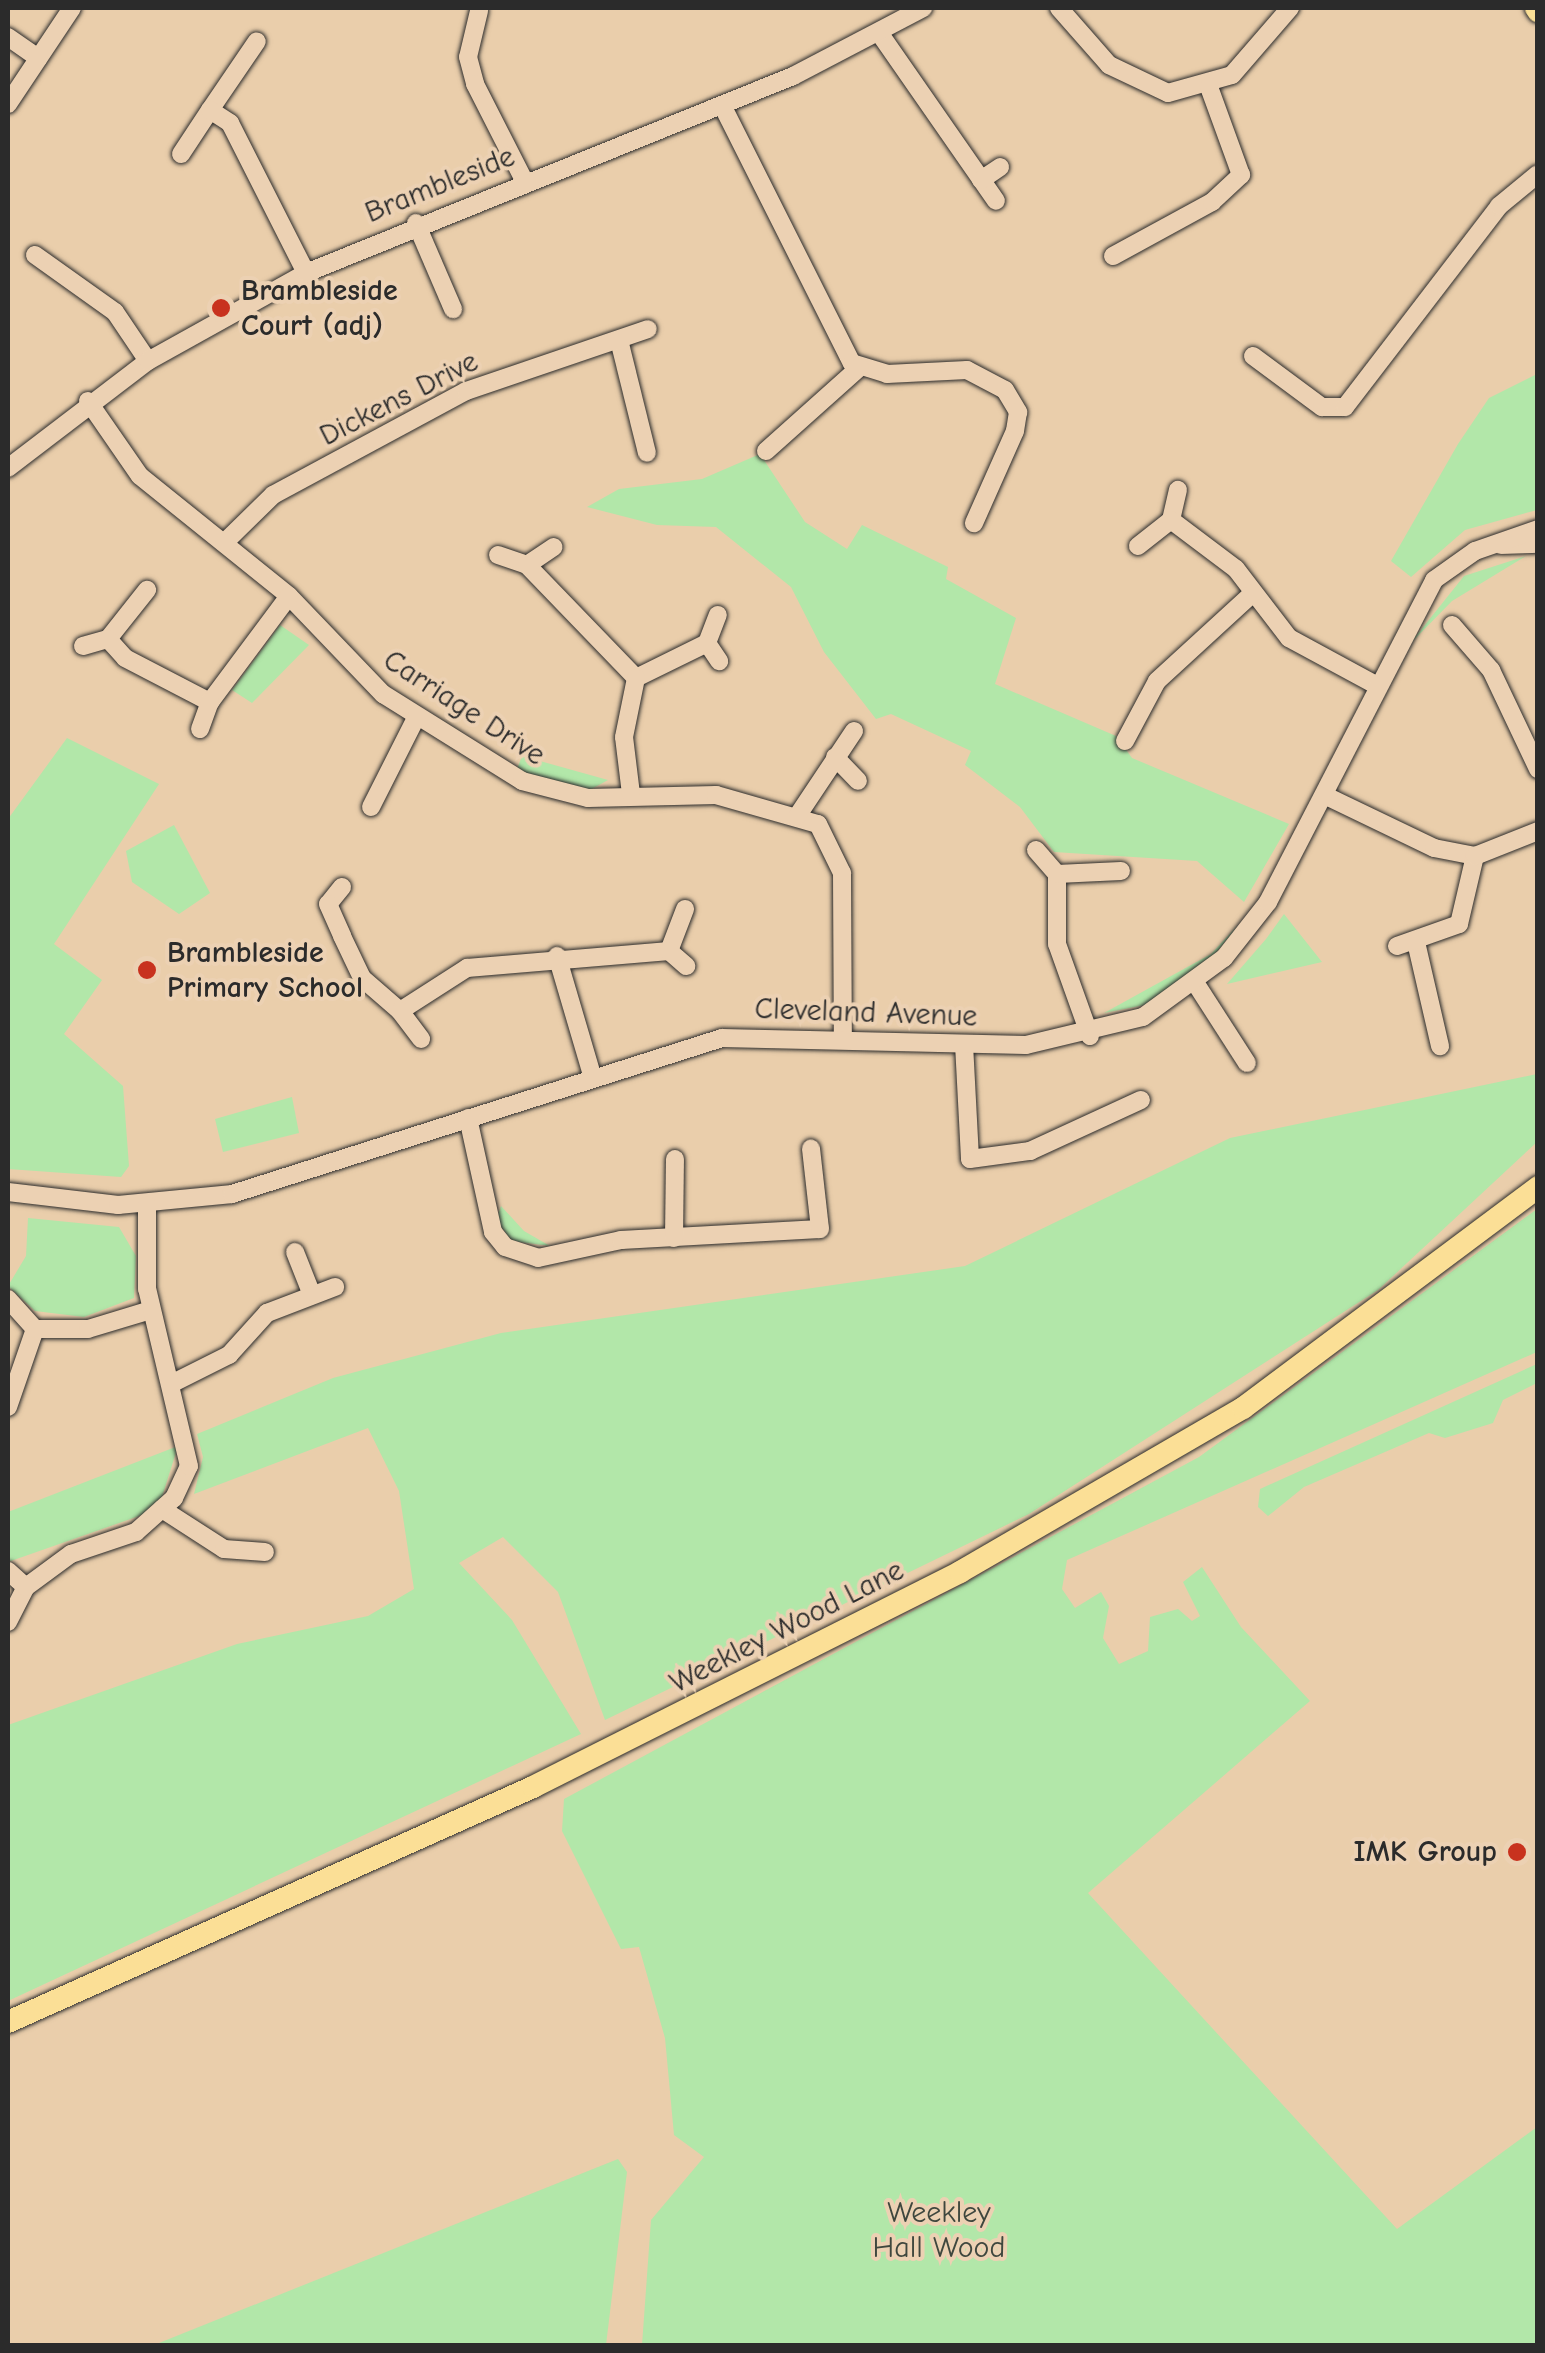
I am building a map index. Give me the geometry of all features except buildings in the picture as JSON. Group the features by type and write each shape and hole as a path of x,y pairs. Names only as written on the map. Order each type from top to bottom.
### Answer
{"main road":[{"name":"Weekley Wood Lane","path":"8,2022 551,1779 960,1572 1243,1408 1538,1187"}],"street":[{"path":"8,104 72,8"},
{"path":"480,8 468,57 475,84 524,180"},
{"name":"Brambleside","path":"8,468 88,402 148,361 306,273 416,223 722,105 880,34 922,8"},
{"path":"1058,8 1137,83 1168,93 1209,87 1247,61 1290,8"},
{"path":"880,34 996,201"},
{"path":"8,37 38,58"},
{"path":"181,154 258,41"},
{"path":"1113,256 1212,202 1241,175 1209,87"},
{"path":"722,105 800,248 838,346 860,368"},
{"path":"210,110 242,135 306,273"},
{"path":"981,180 1000,167"},
{"path":"1253,356 1310,400 1345,408 1499,206 1538,174"},
{"path":"416,223 453,309"},
{"path":"800,248 820,239"},
{"path":"35,256 115,312 148,361"},
{"name":"Dickens Drive","path":"224,544 273,495 466,391 620,344 648,329"},
{"path":"620,344 646,452"},
{"path":"766,451 860,368 966,370 1005,390 1018,412 1015,431 974,524"},
{"name":"Carriage Drive","path":"88,402 140,476 289,596 348,662 417,716 541,792 716,794 798,815 828,832 842,873 843,1037"},
{"path":"1138,546 1171,520 1178,490"},
{"path":"1171,520 1236,568 1253,594 1303,648 1376,686"},
{"name":"Cleveland Avenue","path":"8,1192 147,1204 232,1194 722,1038 843,1037 964,1044 1090,1036 1196,984 1268,902 1434,580 1490,544 1538,529"},
{"path":"1490,544 1538,544"},
{"path":"528,565 554,547"},
{"path":"498,554 528,565 568,616 636,678"},
{"path":"82,646 108,639 147,590"},
{"path":"1125,741 1157,681 1253,594"},
{"path":"200,729 210,702 289,596"},
{"path":"636,678 707,643 718,614"},
{"path":"1452,626 1492,670 1538,769"},
{"path":"108,639 125,658 210,702"},
{"path":"707,643 719,661"},
{"path":"631,794 624,737 636,678"},
{"path":"371,807 417,716"},
{"path":"798,815 854,731"},
{"path":"834,757 858,780"},
{"path":"1324,795 1434,848 1475,856 1538,831"},
{"path":"1036,850 1057,874 1054,934 1090,1036"},
{"path":"1396,946 1448,932 1469,910 1475,856"},
{"path":"1057,874 1121,871"},
{"path":"342,887 328,904 362,978 400,1011 421,1040"},
{"path":"669,952 686,909"},
{"path":"1416,942 1440,1046"},
{"path":"400,1011 468,968 557,956 669,952 686,966"},
{"path":"557,956 593,1078"},
{"path":"1196,984 1247,1064"},
{"path":"964,1044 970,1159 1030,1151 1141,1100"},
{"path":"468,1118 485,1215 504,1247 538,1258 674,1238 820,1229 811,1149"},
{"path":"674,1238 675,1160"},
{"path":"8,1622 26,1587 71,1554 136,1532 162,1509 189,1466 173,1383 150,1310 147,1204"},
{"path":"295,1252 312,1295"},
{"path":"173,1383 218,1363 267,1313 335,1287"},
{"path":"8,1300 35,1329 88,1328 150,1310"},
{"path":"8,1407 35,1329"},
{"path":"162,1509 224,1549 265,1552"},
{"path":"8,1571 26,1587"}],"green space":[{"path":"1537,374 1537,510 1465,530 1411,577 1391,561 1458,444 1489,398"},
{"path":"760,454 805,522 847,549 862,525 948,567 946,579 1016,618 995,684 1116,736 1132,758 1289,824 1244,902 1197,861 1054,852 1020,807 965,765 971,751 891,714 876,719 824,652 791,587 716,527 657,525 587,507 619,489 702,479"},
{"path":"1526,556 1452,601 1408,646 1464,576"},
{"path":"280,625 309,645 252,703 232,690"},
{"path":"67,738 159,784 54,944 102,980 64,1034 123,1086 129,1166 121,1177 8,1169 8,819"},
{"path":"522,756 608,780 588,791 543,783 517,769"},
{"path":"174,825 210,893 179,914 132,882 126,851"},
{"path":"1284,914 1322,962 1227,984 1266,939"},
{"path":"1238,925 1213,957 1145,1005 1104,1013 1211,954"},
{"path":"1537,1074 1537,1142 1378,1290 1029,1514 605,1720 558,1592 503,1537 459,1563 512,1620 581,1734 8,2001 8,1725 237,1644 368,1616 414,1589 399,1491 368,1428 194,1494 203,1457 197,1434 333,1378 501,1333 965,1266 1230,1138"},
{"path":"292,1097 299,1133 223,1152 215,1119"},
{"path":"501,1206 524,1231 550,1246 512,1241 496,1220"},
{"name":"Weekley Hall Wood","path":"1537,1209 1537,1352 1067,1560 1062,1589 1075,1608 1101,1592 1109,1606 1103,1638 1119,1664 1148,1651 1150,1617 1178,1609 1192,1621 1200,1616 1183,1582 1202,1567 1241,1627 1310,1701 1088,1893 1397,2229 1537,2127 1537,2345 642,2345 651,2220 704,2157 674,2135 665,2038 639,1947 621,1949 562,1831 564,1799 1199,1457"},
{"path":"28,1218 119,1227 136,1256 134,1298 84,1317 35,1311 8,1286 26,1256"},
{"path":"1537,1364 1537,1383 1503,1400 1493,1423 1445,1438 1429,1433 1304,1487 1268,1516 1258,1507 1260,1489"},
{"path":"178,1446 162,1497 142,1515 8,1562 8,1512"},
{"path":"618,2159 627,2172 606,2345 154,2345"}],"place":[{"name":"Brambleside Court (adj)","path":"221,308"},
{"name":"Brambleside Primary School","path":"147,970"},
{"name":"IMK Group","path":"1517,1852"}]}
